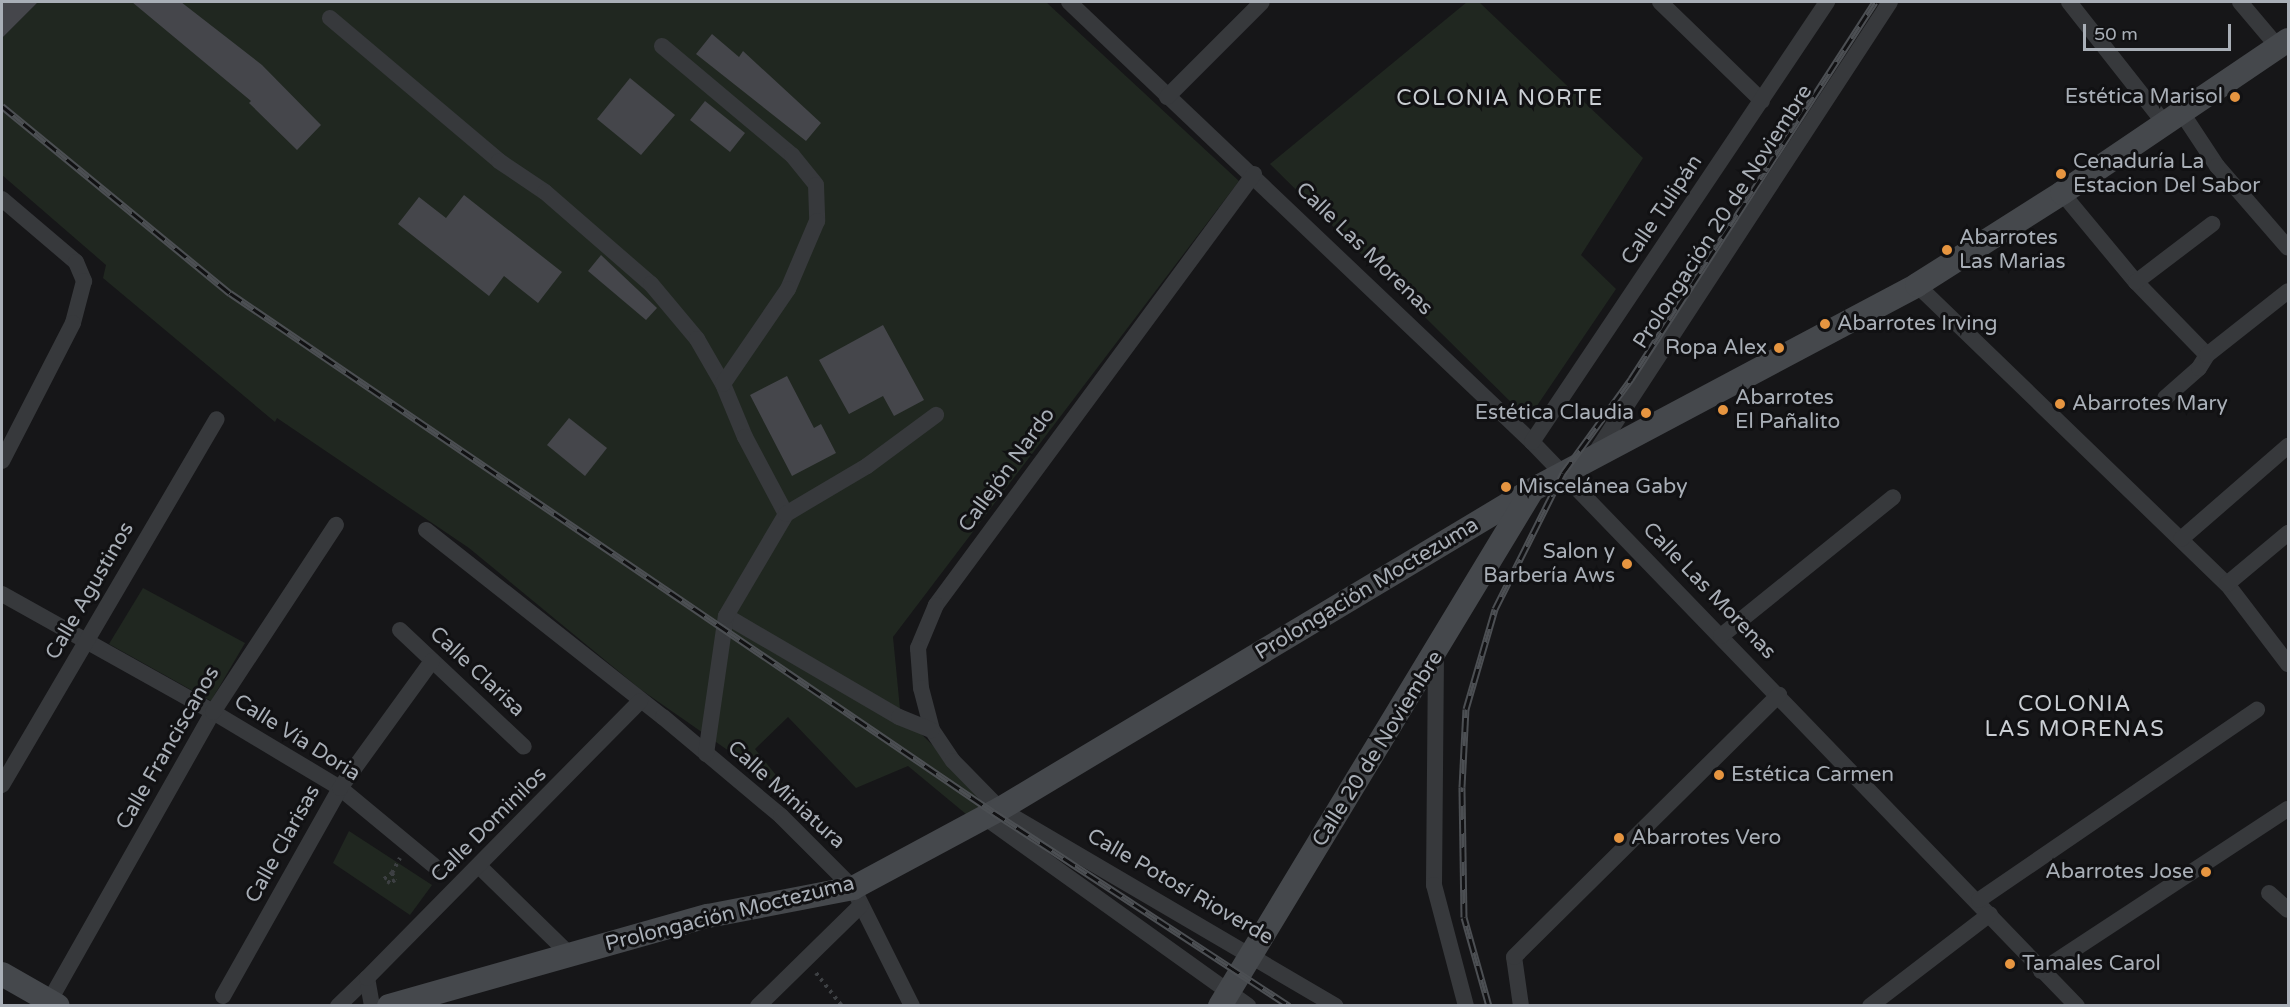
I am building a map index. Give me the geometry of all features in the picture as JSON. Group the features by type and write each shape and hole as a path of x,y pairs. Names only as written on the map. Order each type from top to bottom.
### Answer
{"main road":[{"name":"Prolongación Moctezuma","path":"389,1005 568,953 708,916 857,897 992,812 1532,490 1917,285 2062,193 2283,43"},
{"name":"Calle 20 de Noviembre","path":"1225,997 1436,655 1532,490"},
{"path":"2,974 54,1003"}],"street":[{"name":"Calle Las Morenas","path":"1069,2 1167,97 1254,174 1532,442 1978,900 2041,971 2077,1005"},
{"path":"1167,97 1262,2"},
{"path":"1660,2 1762,101"},
{"name":"Calle Tulipán","path":"1532,442 1827,2"},
{"name":"Prolongación 20 de Noviembre","path":"1594,456 1890,2"},
{"path":"2069,2 2289,248"},
{"path":"2240,2 2283,43"},
{"path":"330,18 499,161 545,192 651,284 697,339 723,384 745,437 786,514"},
{"path":"662,46 792,155 816,185 817,221 788,290 723,384"},
{"name":"Callejón Nardo","path":"992,812 932,730 921,688 918,648 936,605 1254,174"},
{"path":"2062,193 2136,282 2207,355"},
{"path":"2,199 76,262 84,281 73,323 2,461"},
{"path":"2136,282 2212,224"},
{"path":"1917,285 2227,584 2289,664"},
{"path":"2165,398 2199,368 2207,355 2289,291"},
{"path":"706,754 726,616 786,514 867,466 936,415"},
{"name":"Calle Agustinos","path":"2,785 217,419"},
{"path":"2181,539 2289,446"},
{"path":"1721,636 1893,497"},
{"name":"Calle Franciscanos","path":"54,1003 213,712 336,525"},
{"name":"Calle Miniatura","path":"426,530 781,816 857,897 912,1005"},
{"path":"2227,584 2289,533"},
{"name":"Calle Vía Doria","path":"2,594 85,643 213,712 340,788 433,865"},
{"path":"726,616 899,717 932,730"},
{"name":"Calle Clarisa","path":"400,630 524,747"},
{"path":"1436,655 1434,885 1466,1005"},
{"name":"Calle Clarisas","path":"223,996 340,788 432,661"},
{"path":"1521,1005 1514,957 1779,695"},
{"name":"Calle Dominilos","path":"338,1005 480,867 640,701"},
{"path":"1978,900 2257,710"},
{"path":"2041,971 2289,809"},
{"path":"992,812 1225,997 1248,1005"},
{"name":"Calle Potosí Rioverde","path":"992,812 1336,1005"},
{"path":"480,867 568,953"},
{"path":"2269,893 2289,910"},
{"path":"758,1005 804,959 857,897"},
{"path":"1875,1004 1990,914"},
{"path":"367,978 372,1005"}],"path":[{"path":"392,873 409,845"},
{"path":"804,959 842,1005"}],"shaded area":[{"path":"38,2 1046,2 1239,181 893,637 900,709 893,706 991,803 972,819 908,766 856,788 788,717 755,749 792,795 640,689 469,548 277,418 275,422 103,278 106,265 2,175 2,38"},
{"path":"1467,2 1479,2 1643,158 1581,255 1616,289 1528,419 1270,164"},
{"path":"143,588 245,643 211,701 109,644"},
{"path":"349,831 432,885 410,915 333,863"}],"building":[{"path":"2,2 38,2 2,38"},
{"path":"132,2 181,2 262,65 321,125 297,150 249,103 251,101"},
{"path":"712,34 739,57 743,51 821,123 806,141 696,54"},
{"path":"630,78 675,115 641,155 597,119"},
{"path":"705,101 745,133 730,152 690,120"},
{"path":"464,195 562,272 538,303 504,276 489,296 398,224 419,197 446,218"},
{"path":"601,255 657,308 646,320 588,271"},
{"path":"883,325 924,400 894,416 883,396 849,414 819,360"},
{"path":"787,376 814,428 821,424 836,453 792,476 750,395"},
{"path":"569,418 607,448 585,476 547,445"}],"railway":[{"path":"1489,1006 1464,917 1462,787 1466,709 1495,609 1563,473 1631,379 1875,2"},
{"path":"2,106 230,293 993,812 1289,1006"}],"place":[{"name":"Estética Marisol","path":"2235,97"},
{"name":"Cenaduría La Estacion Del Sabor","path":"2061,174"},
{"name":"Abarrotes Las Marias","path":"1947,250"},
{"name":"Abarrotes Irving","path":"1825,324"},
{"name":"Ropa Alex","path":"1779,348"},
{"name":"Abarrotes Mary","path":"2060,404"},
{"name":"Abarrotes El Pañalito","path":"1723,410"},
{"name":"Estética Claudia","path":"1646,413"},
{"name":"Miscelánea Gaby","path":"1506,487"},
{"name":"Salon y Barbería Aws","path":"1627,564"},
{"name":"Estética Carmen","path":"1719,775"},
{"name":"Abarrotes Vero","path":"1619,838"},
{"name":"Abarrotes Jose","path":"2206,872"},
{"name":"Tamales Carol","path":"2010,964"}],"district":[{"name":"COLONIA NORTE","path":"1500,99"},
{"name":"COLONIA LAS MORENAS","path":"2075,716"}]}
